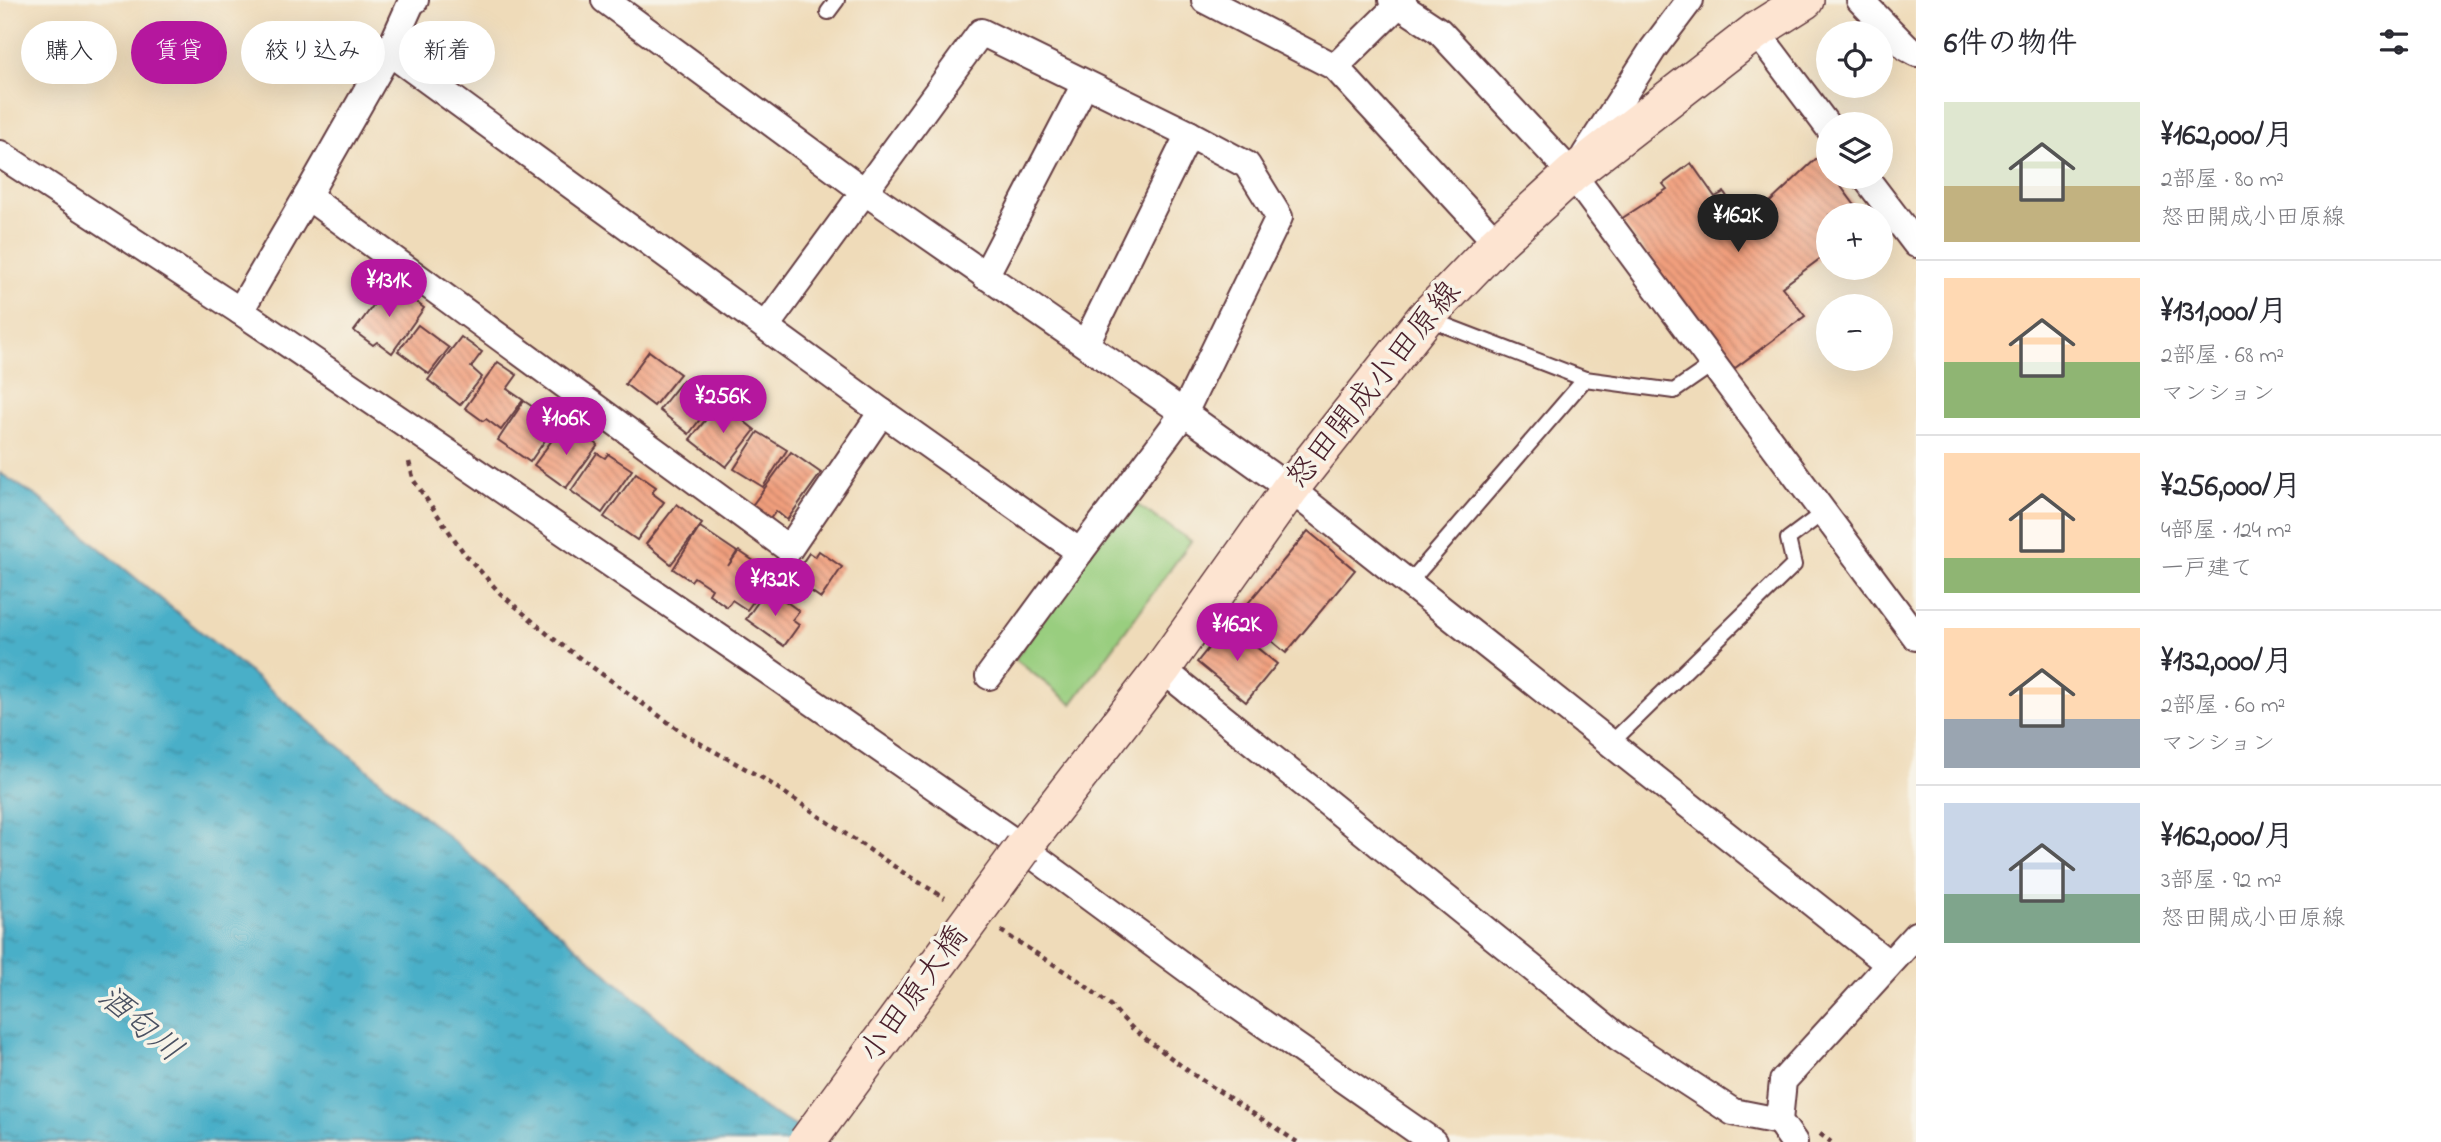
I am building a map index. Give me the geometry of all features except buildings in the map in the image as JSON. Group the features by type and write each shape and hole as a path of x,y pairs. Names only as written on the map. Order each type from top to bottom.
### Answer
{"main road":[{"name":"怒田開成小田原線","path":"1023,848 1162,669 1290,489 1425,318 1497,243 1572,174 1756,30 1805,0"},
{"name":"小田原大橋","path":"807,1142 1023,848"}],"street":[{"path":"605,0 864,191 1086,343 1290,489 1889,964"},
{"path":"1205,0 1335,67 1497,243"},
{"path":"1572,174 1653,49 1690,0"},
{"path":"1860,0 1907,48 1916,53"},
{"path":"240,310 389,52 410,1"},
{"path":"1335,67 1398,1 1439,31 1572,174 1916,637"},
{"path":"1756,30 1817,112"},
{"path":"766,326 981,32 1247,165 1279,217 1184,413 989,676"},
{"path":"389,52 882,412 1080,552"},
{"path":"985,276 1085,84"},
{"path":"1086,343 1189,134"},
{"path":"0,154 240,310 758,664 1023,848 1222,995 1433,1142"},
{"path":"1874,189 1916,244"},
{"path":"307,196 789,550 882,412"},
{"path":"1162,669 1618,1037 1733,1112 1786,1132 1783,1081 1916,935"}],"lane":[{"path":"828,12 837,0"},
{"path":"1425,318 1585,379 1674,391 1713,364"},
{"path":"1409,583 1585,379"},
{"path":"1611,743 1794,565 1788,539 1824,512"}],"path":[{"path":"398,420 414,481 464,553 500,593 551,637 687,736 764,779 907,875 954,903"},
{"path":"1001,931 1078,980 1110,1005 1133,1029 1191,1073 1297,1142"}],"green space":[{"path":"1127,498 1191,541 1072,704 1015,659"}],"water":[{"name":"酒匂川","path":"0,473 39,498 445,834 761,1107 824,1142 0,1142"}]}
